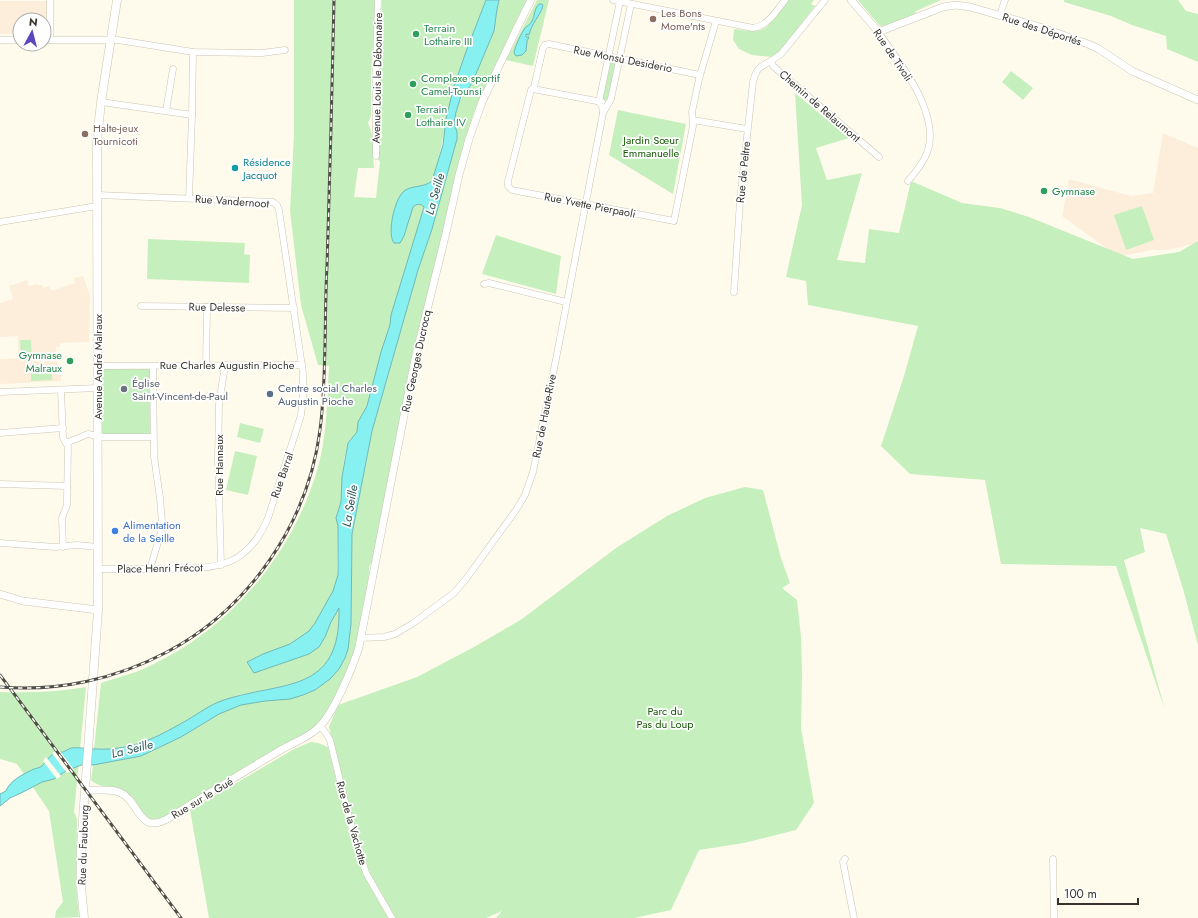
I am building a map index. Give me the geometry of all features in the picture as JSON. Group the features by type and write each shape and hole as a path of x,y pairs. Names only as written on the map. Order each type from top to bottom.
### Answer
{"main road":[{"name":"Avenue André Malraux","path":"89,735 98,610 98,132 101,102 117,0"},
{"name":"Rue du Faubourg","path":"84,918 81,858 89,735"}],"street":[{"path":"49,12 50,0"},
{"name":"Avenue Louis le Débonnaire","path":"376,156 378,0"},
{"name":"Rue Georges Ducrocq","path":"320,726 328,717 343,687 356,656 361,638 415,359 469,139 482,102 532,0"},
{"path":"612,0 747,27 759,27 768,21 785,0"},
{"name":"Chemin de Relaumont","path":"825,0 781,54 771,61 773,66 879,156"},
{"name":"Rue de Tivoli","path":"851,0 879,31 906,71 927,114 930,135 927,152 908,181"},
{"path":"1000,15 1005,0"},
{"name":"Rue de Haute-Rive","path":"361,638 384,637 395,634 412,624 454,593 466,579 521,502 533,472 603,113 600,102 620,2"},
{"name":"Rue de Haute-Rive","path":"603,113 612,99 631,4"},
{"name":"Rue des Déportés","path":"879,31 949,6 970,7 1040,27 1088,44 1099,49 1132,71 1198,100"},
{"path":"716,21 700,75 692,112 693,120 747,129"},
{"path":"52,40 112,39 193,52 262,53 285,50"},
{"path":"0,40 12,40"},
{"name":"Rue Monsù Desiderio","path":"533,89 543,48 545,45 550,44 700,75"},
{"path":"189,198 193,52"},
{"name":"Rue de Peltre","path":"734,292 740,201 752,82 758,69 771,61"},
{"path":"166,111 173,69"},
{"path":"533,89 609,104"},
{"name":"Rue Yvette Pierpaoli","path":"533,89 531,90 508,181 508,186 512,190 674,221 693,120"},
{"path":"101,102 192,115"},
{"name":"Rue Vandernoot","path":"97,195 269,201 277,205 279,210 302,365"},
{"path":"0,222 97,206"},
{"path":"484,284 489,283 566,302"},
{"name":"Rue Delesse","path":"141,306 294,308"},
{"path":"206,366 207,307"},
{"name":"Rue Charles Augustin Pioche","path":"98,366 302,365"},
{"name":"Rue Barral","path":"221,565 233,560 250,547 262,531 268,518 301,415 303,386 302,365"},
{"path":"150,569 161,532 162,523 154,456 153,366"},
{"name":"Rue Hannaux","path":"221,565 218,459 219,404 225,366"},
{"path":"0,392 98,388"},
{"path":"61,390 63,438 68,446 67,505 62,518 62,547"},
{"path":"0,433 63,428"},
{"path":"66,443 88,434 103,437 153,437"},
{"path":"0,484 67,486"},
{"path":"0,543 62,547 98,547"},
{"name":"Place Henri Frécot","path":"98,570 199,568 221,565"},
{"path":"0,594 23,601 98,610"},
{"name":"Rue sur le Gué","path":"85,790 111,790 120,792 128,799 143,819 151,823 159,823 320,726"},
{"name":"Rue de la Vachotte","path":"320,726 330,740 350,822 366,873 392,918"},
{"path":"845,859 843,862 854,918"},
{"path":"1053,859 1054,918"}],"shaded area":[{"path":"0,1 48,1 48,12 12,12 12,34 0,34"},
{"path":"1163,133 1198,148 1198,243 1167,250 1152,250 1122,256 1116,255 1062,216 1069,179 1131,196 1153,193"},
{"path":"83,276 90,295 89,342 60,343 60,347 56,347 57,375 61,375 61,381 0,384 0,359 18,358 18,336 0,337 0,303 13,299 9,286 27,280 29,286 38,284 39,286 42,284 43,288 49,286 51,291 75,283 74,278"}],"green space":[{"path":"294,0 376,0 371,75 371,116 368,123 376,156 378,156 379,69 382,0 486,0 454,86 438,162 391,316 390,325 381,352 367,406 358,422 357,432 348,443 344,460 341,502 336,518 338,526 337,566 340,607 334,651 325,665 314,675 279,687 239,695 201,712 178,726 144,742 113,749 94,749 101,683 136,672 167,657 196,639 223,617 248,593 269,567 288,538 304,507 320,461 326,421 329,366 318,365 301,305 290,211 294,134","holes":["373,155 376,156 380,162 376,198 354,197 358,168 374,168"]},
{"path":"499,0 527,0 474,112 463,148 405,393 373,560 369,567 369,575 356,647 347,674 321,722 312,731 160,820 147,818 137,810 119,790 113,787 99,785 91,780 93,765 141,756 181,737 219,714 241,705 265,701 339,669 345,658 348,649 351,624 352,534 372,431 457,139 454,127 456,110 467,91 494,31"},
{"path":"537,0 549,0 533,66 506,60"},
{"path":"784,0 814,0 811,4 815,6 778,53 772,57 752,55 739,49 733,40 734,29 752,31 760,30 768,26 786,2"},
{"path":"858,0 941,0 916,11 914,15 885,27 879,25"},
{"path":"1064,0 1178,0 1186,11 1198,14 1198,62 1167,49 1166,36 1132,25 1111,16 1064,2"},
{"path":"610,61 616,62 610,99 607,101 602,99"},
{"path":"1011,71 1033,88 1023,100 1002,82"},
{"path":"795,93 849,138 816,148 827,180 862,173 837,260 865,263 869,229 899,233 911,181 962,203 1000,208 1029,217 1133,259 1179,252 1198,241 1198,645 1166,534 1140,528 1145,552 1124,560 1165,710 1116,566 1001,564 985,480 910,474 881,446 904,376 918,326 808,305 806,281 786,277 802,205"},
{"name":"Jardin Sœur Emmanuelle","path":"618,110 686,124 673,194 609,155"},
{"path":"1142,206 1154,240 1126,250 1114,215"},
{"path":"496,235 561,256 556,294 482,274"},
{"path":"148,239 245,243 244,254 250,255 249,283 147,279"},
{"path":"20,340 31,340 32,360 21,361"},
{"path":"98,366 153,366 153,437 101,437"},
{"path":"31,369 52,369 52,380 31,381"},
{"path":"240,423 264,429 260,443 237,437"},
{"path":"235,451 257,456 248,495 226,490"},
{"name":"Parc du Pas du Loup","path":"745,487 763,490 781,558 790,583 782,588 797,600 801,637 801,728 814,803 796,830 744,843 699,850 671,910 634,918 496,918 502,911 486,918 395,918 370,874 350,813 329,727 338,705 417,677 474,647 522,619 616,548 667,516 705,498"},
{"path":"86,687 74,812 77,819 76,885 79,917 55,918 56,911 63,902 49,811 17,764 0,759 0,692 43,692"},
{"path":"311,742 328,747 350,836 370,887 388,918 209,918 190,810 296,748"}],"water":[{"name":"La Seille","path":"486,0 499,0 494,31 473,81 467,91 461,96 456,112 454,123 457,132 457,139 372,431 352,534 351,624 348,649 339,669 330,679 315,690 303,695 290,699 241,705 219,714 181,737 141,756 93,765 84,764 10,798 0,806 0,794 6,791 10,784 22,775 41,767 50,756 57,752 63,752 71,748 115,748 146,741 168,731 221,701 286,686 304,680 319,671 330,657 337,636 339,608 319,647 309,654 254,673 247,662 263,654 290,644 309,631 333,591 338,575 338,526 336,518 341,502 342,477 348,443 357,432 358,422 367,406 381,352 390,325 391,315 424,207 418,204 413,207 404,236 400,243 394,243 392,239 391,225 394,210 403,192 409,188 425,185 432,181 443,145 446,119 454,86"},
{"path":"539,4 542,4 543,6 542,10 529,35 526,34 526,37 529,37 526,51 522,55 516,56 514,53 519,39 525,28 533,19 536,8"}],"pier":[{"path":"59,750 74,770 67,773 52,753"},
{"path":"46,757 61,776 57,779 43,761"}],"railway":[{"path":"0,687 43,687 86,682 128,670 167,652 197,634 224,612 249,587 270,559 288,530 303,498 313,464 320,430 322,410 334,0"},
{"path":"0,675 181,918"}],"place":[{"name":"Les Bons Mome'nts","path":"653,19"},
{"name":"Terrain Lothaire III","path":"416,34"},
{"name":"Complexe sportif Camel-Tounsi","path":"413,84"},
{"name":"Terrain Lothaire IV","path":"408,115"},
{"name":"Halte-jeux Tournicoti","path":"85,134"},
{"name":"Résidence Jacquot","path":"235,168"},
{"name":"Gymnase","path":"1044,191"},
{"name":"Gymnase Malraux","path":"70,361"},
{"name":"Église Saint-Vincent-de-Paul","path":"124,389"},
{"name":"Centre social Charles Augustin Pioche","path":"270,394"},
{"name":"Alimentation de la Seille","path":"115,531"}]}
